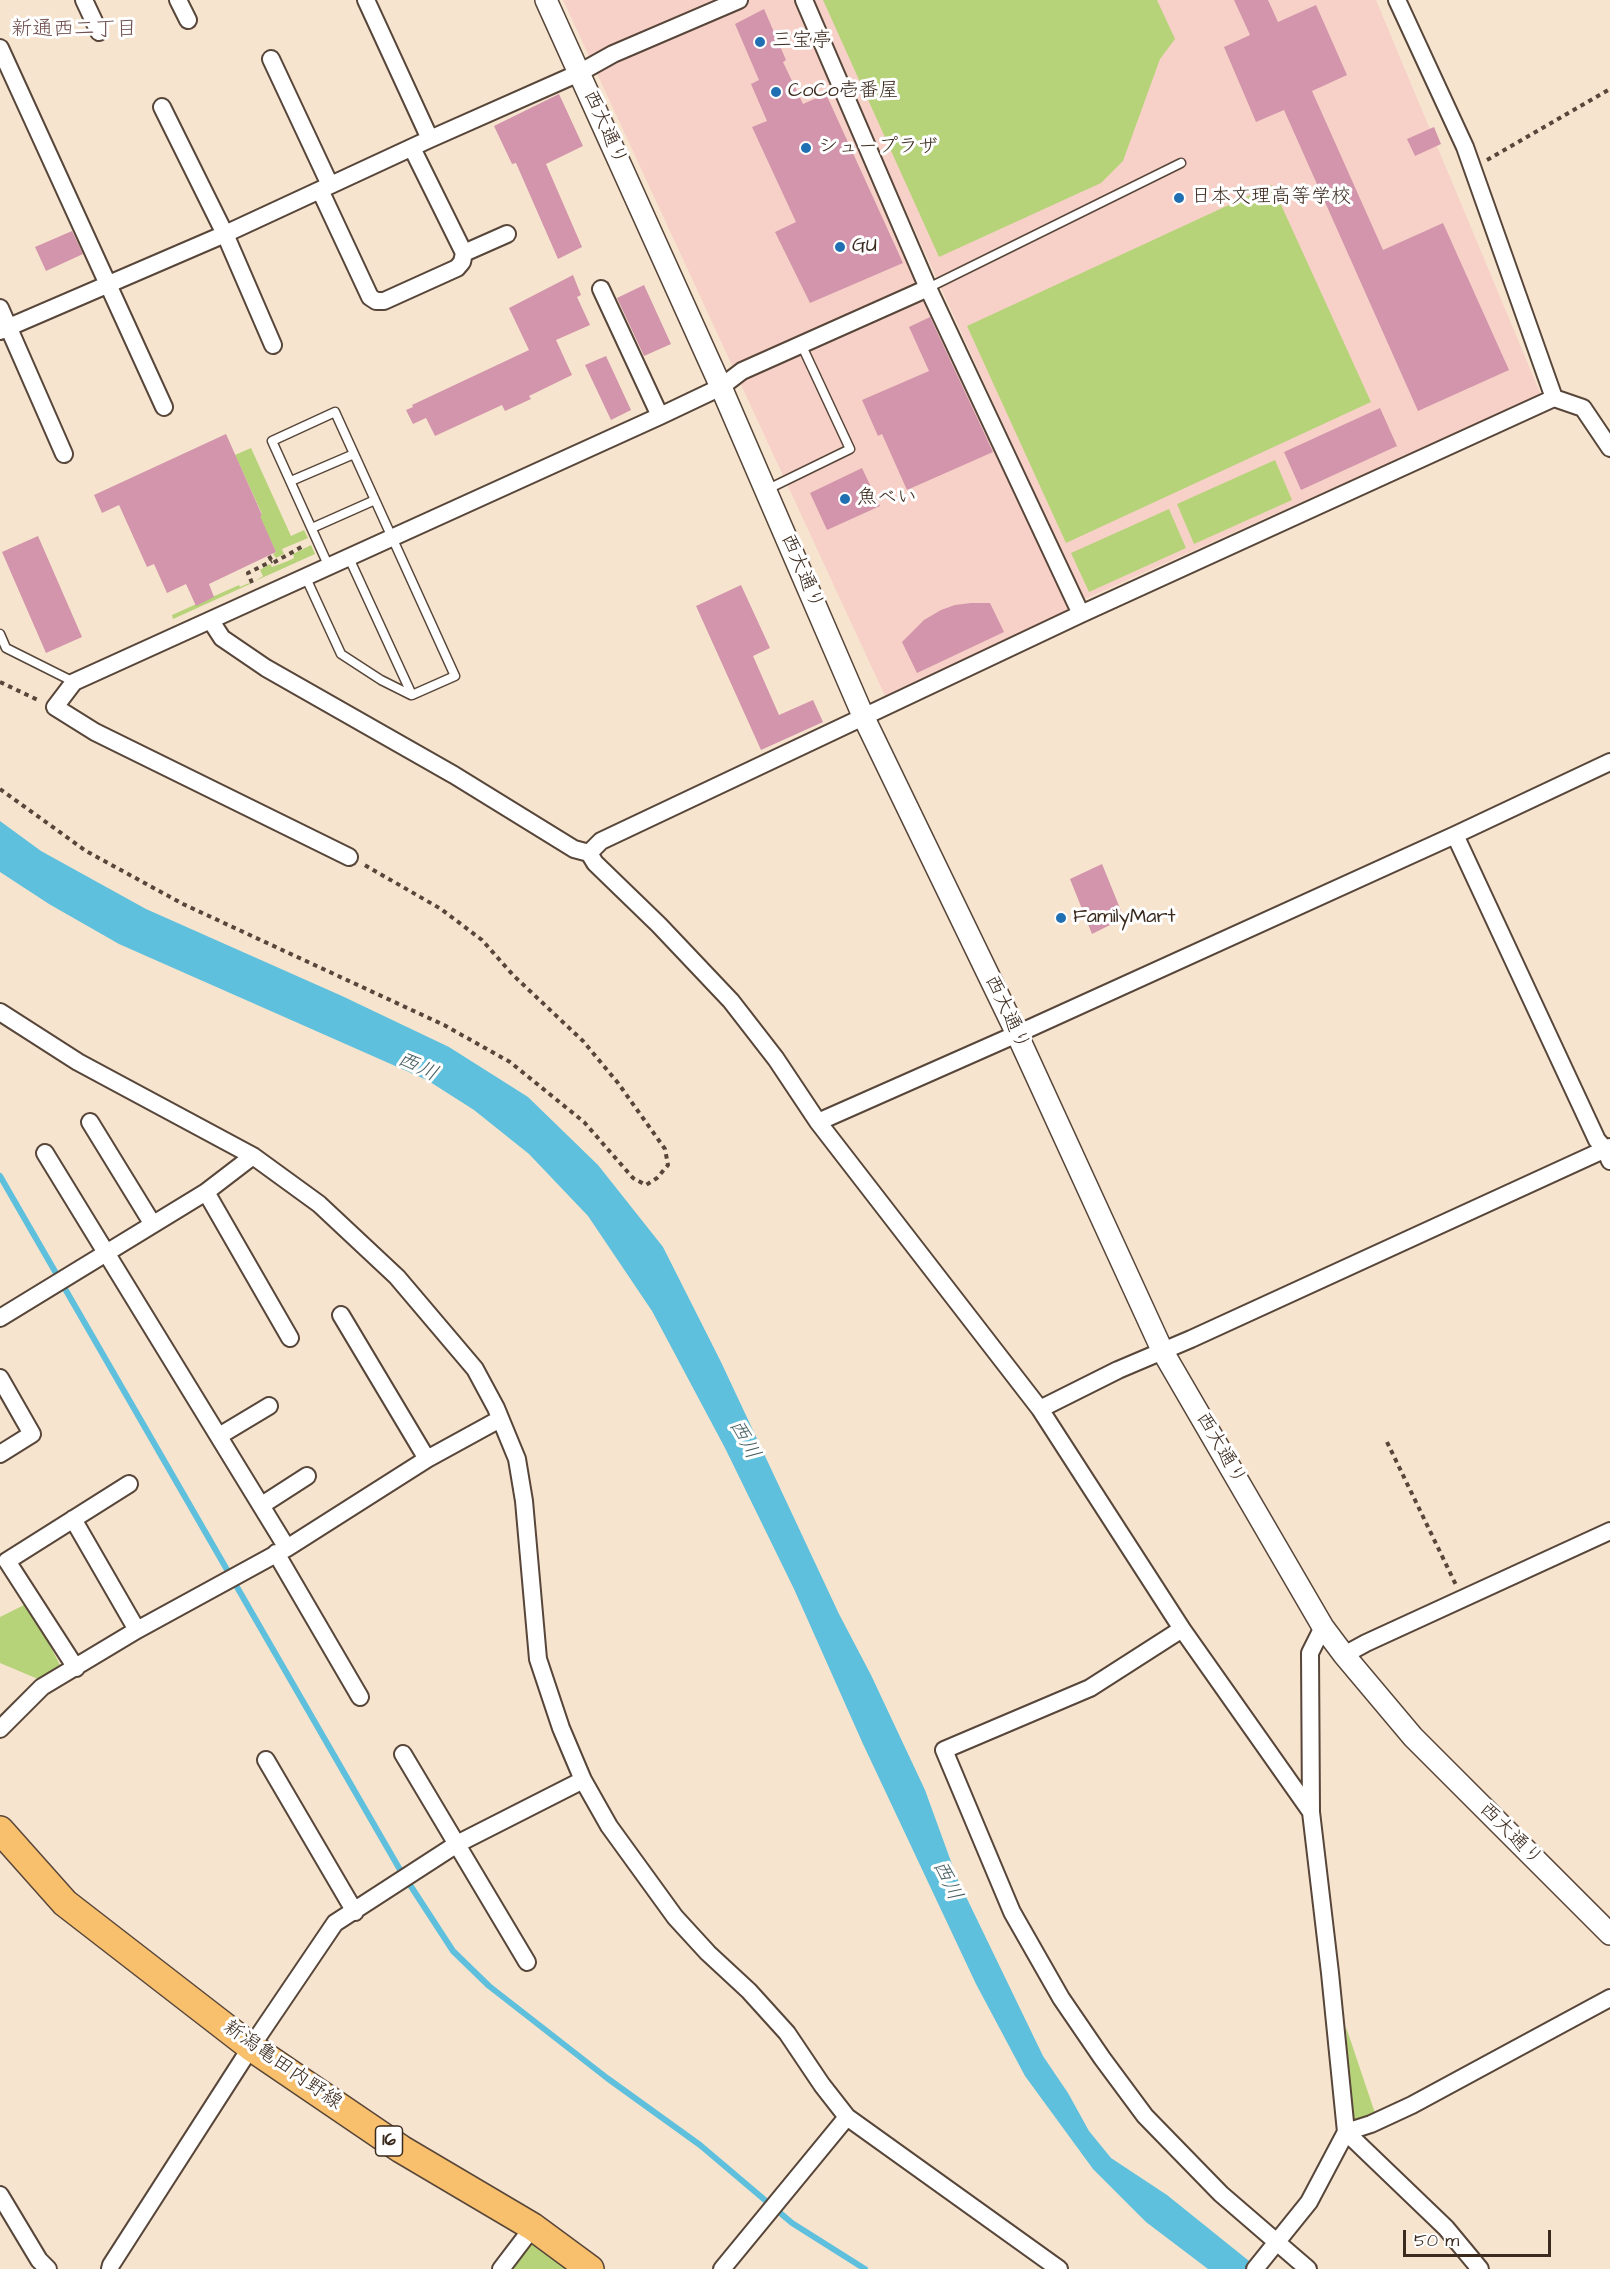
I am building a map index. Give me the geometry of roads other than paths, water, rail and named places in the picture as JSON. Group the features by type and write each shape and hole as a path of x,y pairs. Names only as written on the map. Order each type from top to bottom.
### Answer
{"main road":[{"name":"新潟亀田内野線","path":"0,1830 65,1903 251,2047 401,2149 533,2227 590,2269"}],"street":[{"path":"84,0 99,32"},
{"path":"178,0 188,20"},
{"path":"366,0 430,139"},
{"name":"西大通り","path":"546,0 721,387 864,718 1017,1034 1163,1352 1323,1626 1344,1655 1413,1737 1605,1923"},
{"path":"804,0 928,288 1081,614"},
{"path":"1397,0 1473,168 1554,398"},
{"path":"4,329 225,234 579,73 613,54 731,1"},
{"path":"0,48 164,407"},
{"path":"271,59 370,297 376,301 384,301 457,268 462,262 464,253 412,147"},
{"path":"162,107 225,234 273,345"},
{"path":"464,253 507,234"},
{"path":"349,857 94,732 55,707 74,682 660,416 721,387 742,371 928,288"},
{"path":"601,289 660,416"},
{"path":"0,309 4,329 64,454"},
{"path":"589,853 601,841 1081,614 1554,398 1583,408 1610,448"},
{"path":"211,621 222,638 266,668 454,775 574,849 589,853 595,863 659,925 731,1001 776,1059 818,1122 1040,1409 1182,1629 1311,1812"},
{"path":"818,1122 1455,835 1610,762"},
{"path":"1040,1409 1118,1370 1163,1352 1608,1152 1597,1140 1455,835"},
{"path":"0,1012 78,1062 254,1156 319,1204 397,1277 475,1369 517,1459 524,1501 538,1659 561,1728 583,1780 609,1826 675,1917 708,1953 749,1991 787,2033 847,2117 1059,2269"},
{"path":"90,1122 152,1223"},
{"path":"45,1153 262,1505 281,1550 360,1697"},
{"path":"2,1312 206,1192 254,1156"},
{"path":"206,1192 291,1338"},
{"path":"341,1315 427,1459"},
{"path":"0,1378 32,1434 0,1454"},
{"path":"219,1436 269,1406"},
{"path":"0,1729 42,1687 281,1550 427,1459 500,1419"},
{"path":"262,1505 307,1476"},
{"path":"76,1668 7,1561 129,1484"},
{"path":"73,1519 138,1630"},
{"path":"1344,1655 1610,1531"},
{"path":"1255,2269 1310,2202 1346,2132 1311,1812 1310,1653 1323,1626"},
{"path":"1182,1629 1090,1688 944,1750 1012,1912 1061,1998 1144,2116 1273,2247 1308,2269"},
{"path":"403,1754 527,1962"},
{"path":"266,1760 356,1912"},
{"path":"110,2269 251,2047 335,1923 356,1912 458,1844 583,1780"},
{"path":"1346,2132 1371,2124 1412,2105 1610,1998"},
{"path":"722,2269 847,2117"},
{"path":"1346,2132 1446,2229 1480,2269"},
{"path":"0,2195 39,2260 48,2269"},
{"path":"501,2269 533,2227"}],"lane":[{"path":"928,288 1181,163"},
{"path":"765,490 850,449 801,344"},
{"path":"306,578 341,654 381,680 412,695 455,676 335,412 272,441 330,567"},
{"path":"291,481 354,454"},
{"path":"312,528 375,500"},
{"path":"349,558 412,695"},
{"path":"0,634 6,648 74,682"}],"water":[{"name":"西川","path":"0,821 41,851 146,909 342,996 449,1047 528,1097 598,1165 663,1247 721,1362 839,1614 871,1675 925,1790 957,1878 1043,2056 1068,2093 1089,2131 1111,2158 1167,2195 1259,2269 1208,2269 1146,2222 1093,2169 1025,2076 976,1984 863,1744 794,1589 725,1448 652,1311 588,1216 529,1154 474,1110 427,1080 119,944 49,904 0,872"}],"waterway":[{"path":"0,1176 399,1868 453,1951 489,1986 607,2078 700,2145 792,2223 865,2269"}],"place":[{"name":"三宝亭","path":"760,42"},
{"name":"CoCo壱番屋","path":"776,92"},
{"name":"シュープラザ","path":"806,148"},
{"name":"日本文理高等学校","path":"1179,198"},
{"name":"GU","path":"840,247"},
{"name":"魚べい","path":"845,499"},
{"name":"FamilyMart","path":"1061,918"}],"district":[{"name":"新通西二丁目","path":"74,31"}]}
